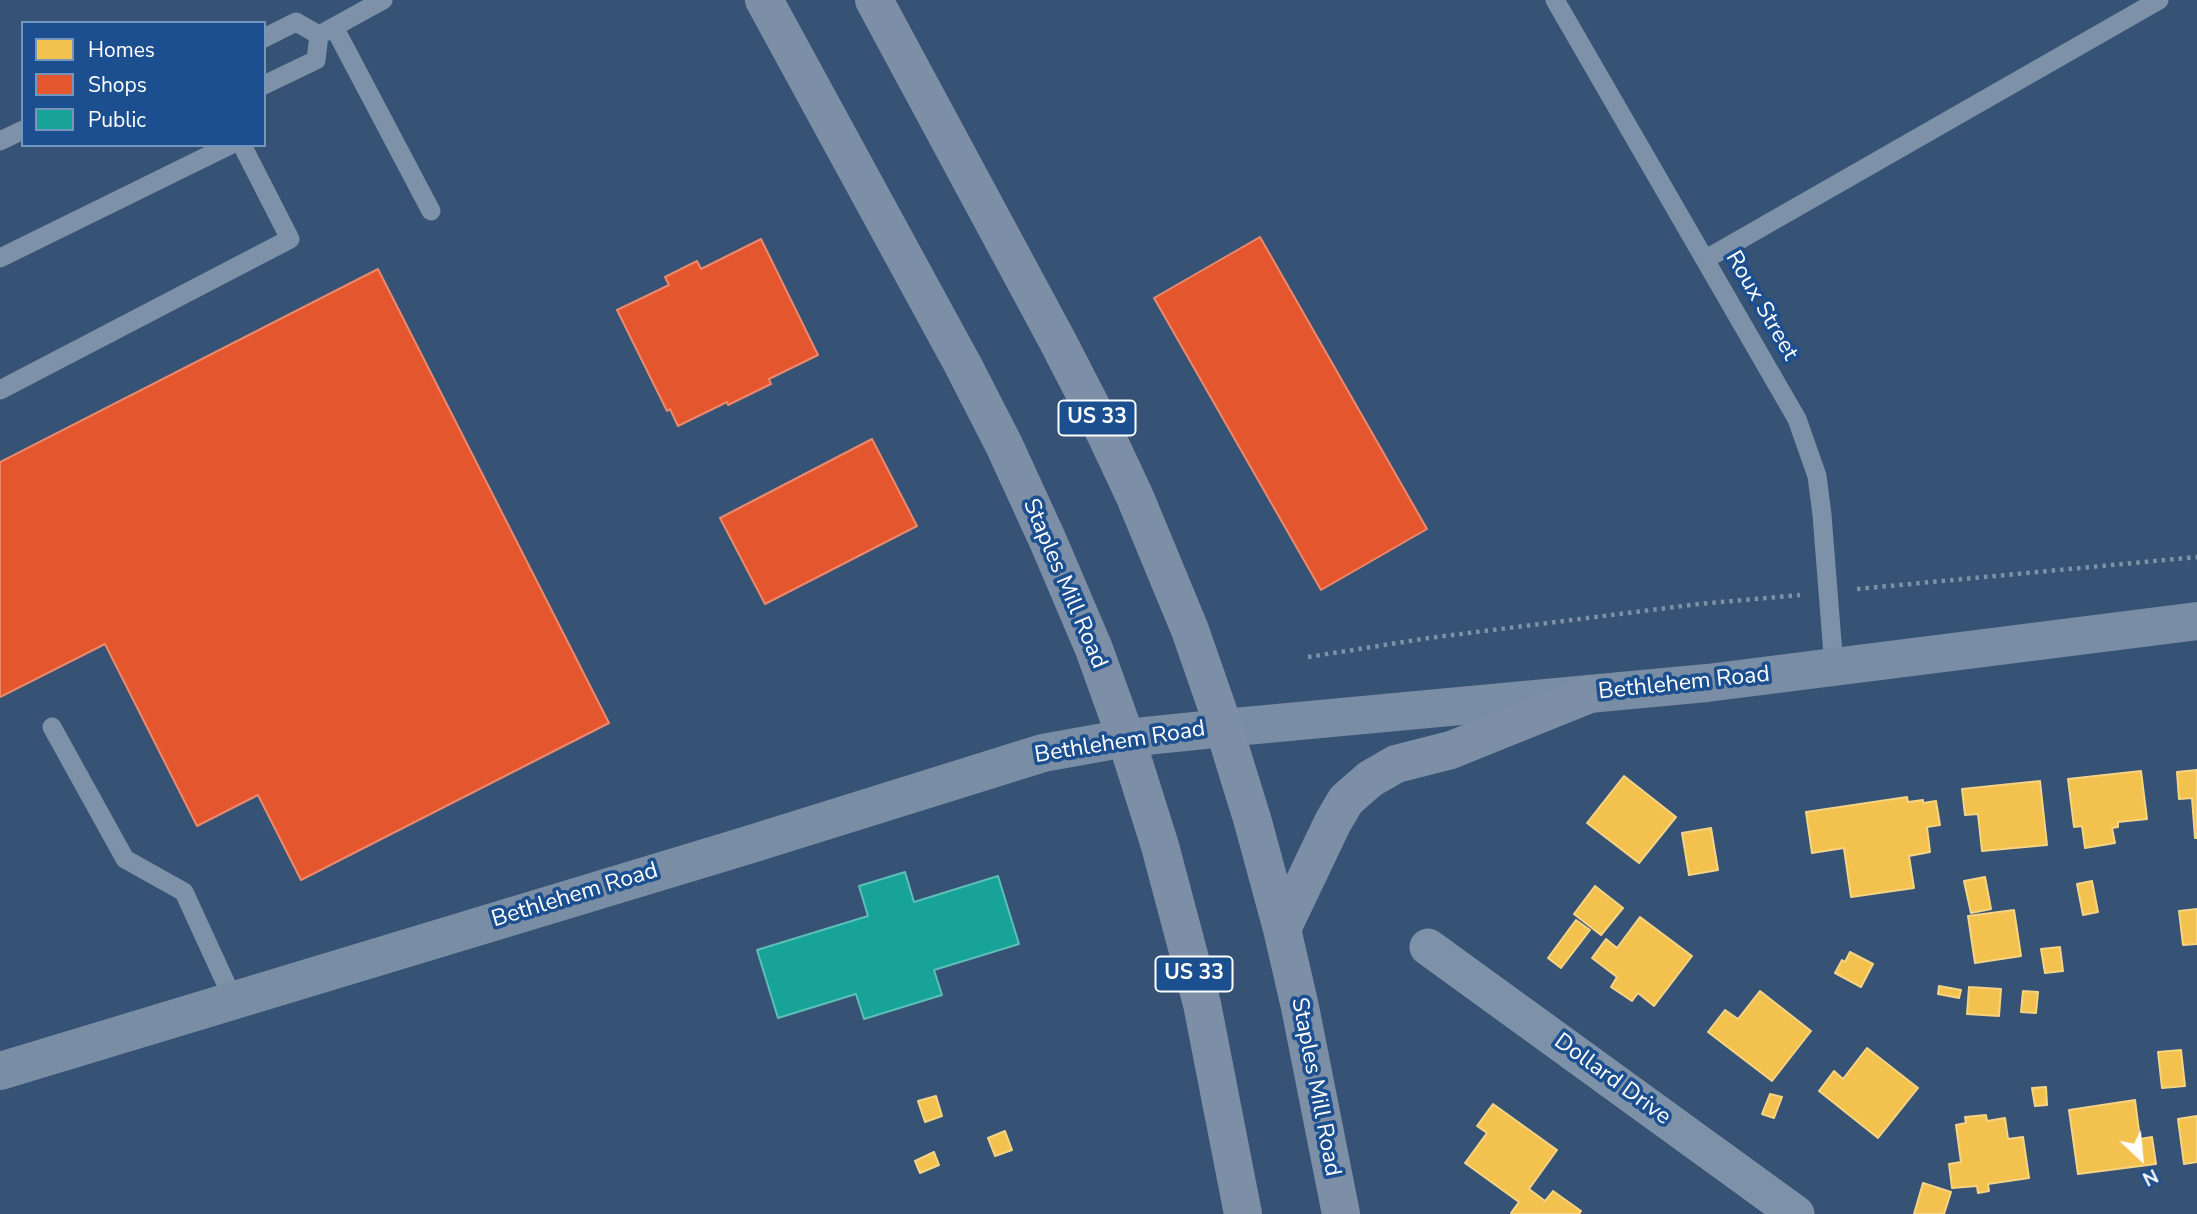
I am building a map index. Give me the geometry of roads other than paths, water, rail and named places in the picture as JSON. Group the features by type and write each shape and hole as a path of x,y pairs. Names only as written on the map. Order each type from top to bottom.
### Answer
{"main road":[{"name":"Staples Mill Road","path":"764,0 1004,445 1094,649 1160,846 1202,1004 1243,1214"},
{"name":"Staples Mill Road","path":"874,0 1051,327 1105,433 1190,630 1253,822 1282,929 1341,1214"},
{"path":"1282,929 1333,822 1346,800 1370,779 1396,764 1451,750 1590,694"}],"street":[{"name":"Bethlehem Road","path":"0,1071 1043,753 1126,738 1707,683 2197,621"},
{"name":"Dollard Drive","path":"1428,947 1796,1214"}],"lane":[{"path":"266,84 316,60 327,31 383,0"},
{"name":"Roux Street","path":"1555,0 1797,419 1808,446 1819,489 1834,667"},
{"path":"1706,259 2159,0"},
{"path":"266,36 296,22 327,31 431,211"},
{"path":"0,141 21,131"},
{"path":"0,258 226,147"},
{"path":"0,390 290,239 243,147"},
{"path":"52,727 125,859 184,892 233,999"}]}
